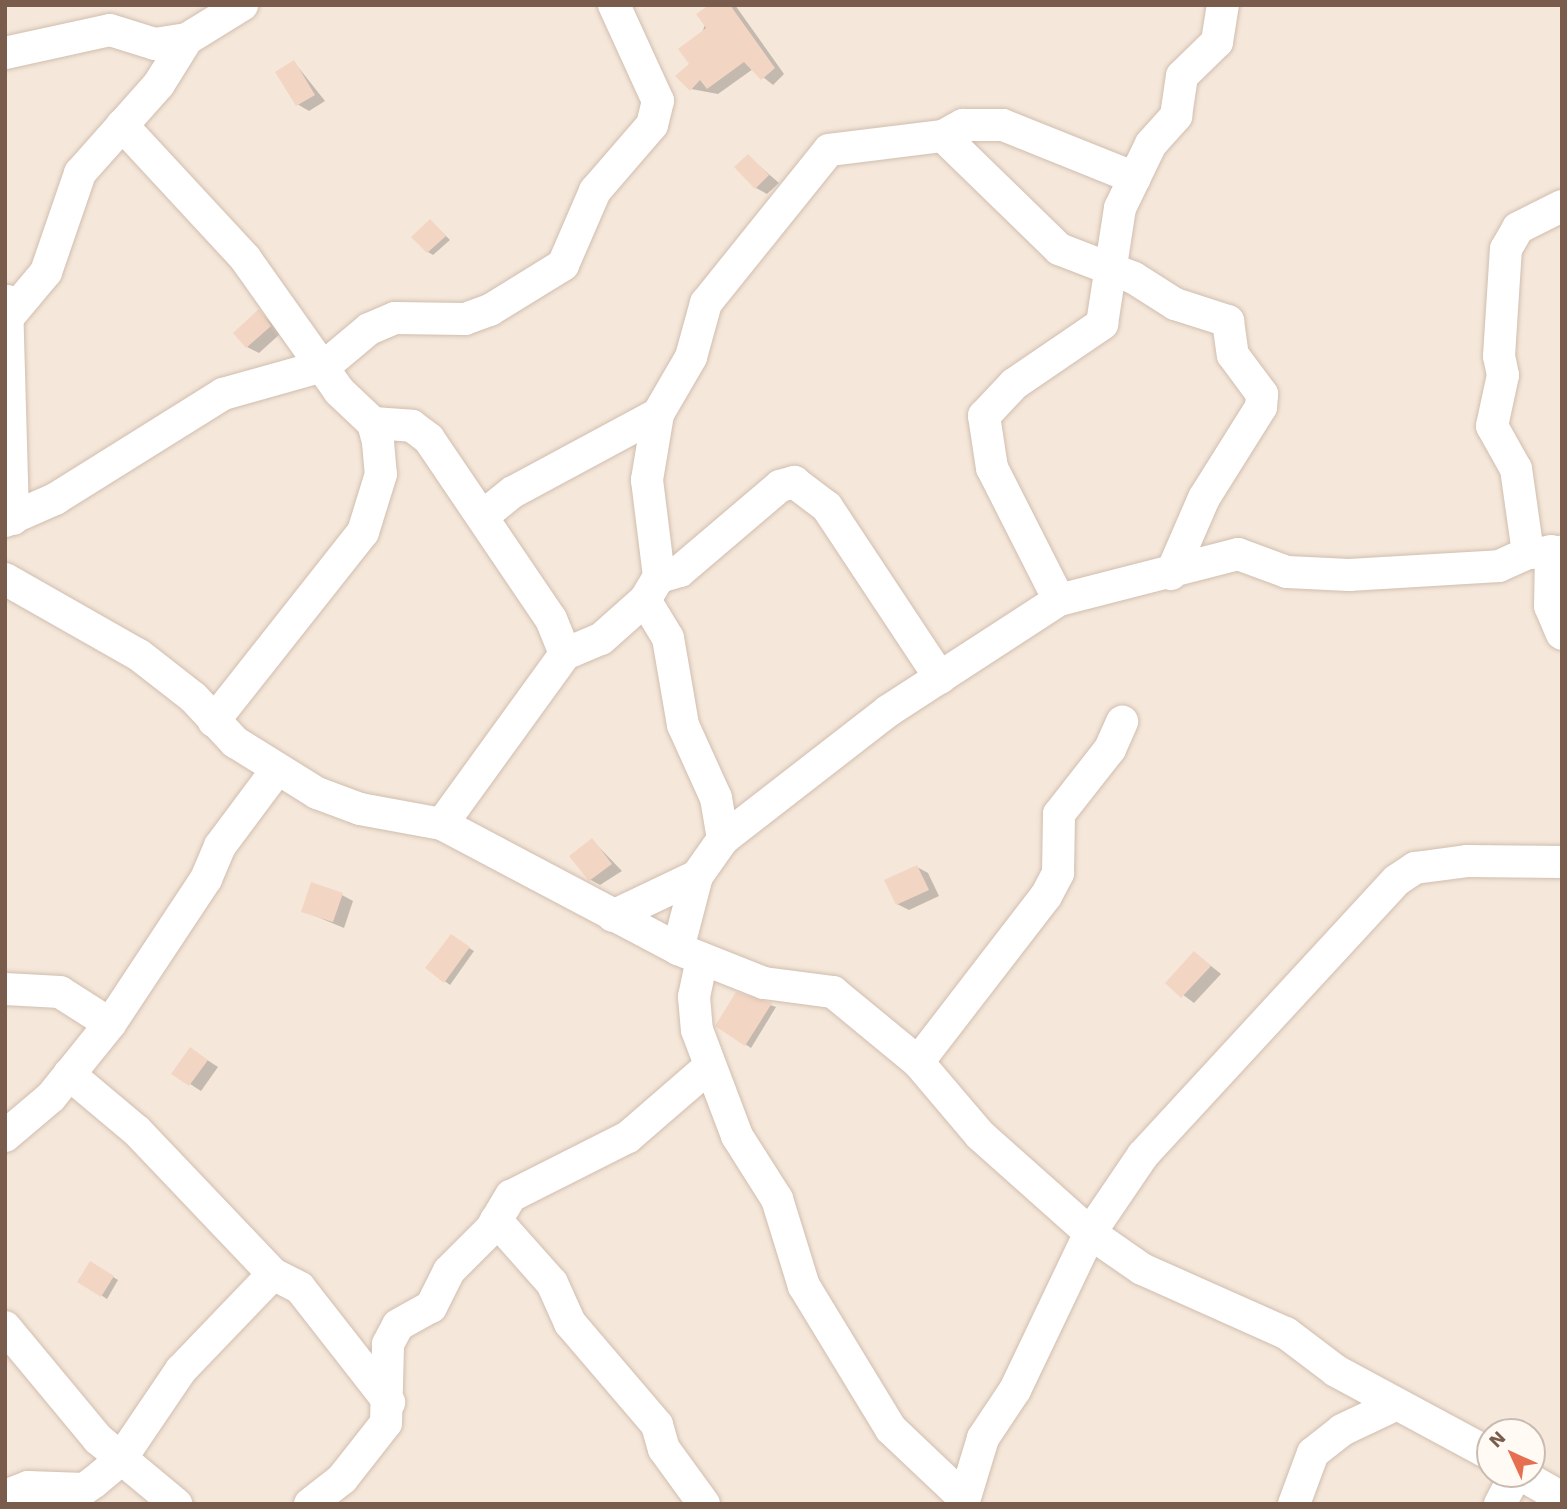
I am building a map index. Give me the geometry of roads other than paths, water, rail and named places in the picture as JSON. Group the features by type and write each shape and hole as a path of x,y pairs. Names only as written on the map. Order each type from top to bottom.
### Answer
{"street":[{"path":"242,5 187,39 122,125 80,173 46,272 6,311 9,520 92,478 223,394 326,365 369,329 395,318 465,319 490,310 542,281 573,253 595,191 652,125 658,101 614,5"},
{"path":"1059,600 992,468 984,416 1014,384 1102,324 1114,270 1113,230 1151,144 1176,116 1182,76 1217,42 1223,5"},
{"path":"5,53 110,30 155,44 187,39"},
{"path":"122,125 245,258 268,298 326,365 339,390 373,423 381,474 363,532 214,721"},
{"path":"723,839 716,798 683,725 668,638 652,588 647,480 658,414 691,357 706,303 817,160 846,146 943,136 963,125 1003,125 1135,178"},
{"path":"943,136 1059,249 1114,270 1161,298 1228,321 1233,355 1262,394 1255,424 1204,498 1171,574"},
{"path":"1562,205 1518,228 1506,249 1499,356 1503,375 1492,426 1516,468 1547,552 1550,606 1562,634"},
{"path":"482,516 513,492 658,414"},
{"path":"373,423 412,426 429,439 551,619 565,654"},
{"path":"442,824 565,654 601,639 652,588 680,571 780,486 793,482 827,506 940,678"},
{"path":"613,916 697,876 723,839 888,711 1059,600 1171,574 1238,554 1287,572 1349,575 1499,566 1547,552"},
{"path":"5,579 91,623 193,697 214,721 276,771 360,809 442,824 613,916 690,954 764,984 833,992 918,1062 979,1135 1090,1233 1142,1269 1286,1333 1395,1405 1476,1447"},
{"path":"918,1062 1046,896 1058,873 1059,814 1110,749 1122,722"},
{"path":"5,1136 69,1074 110,1024 206,879 220,846 276,771"},
{"path":"697,876 690,954 694,997 710,1066 737,1136 777,1199 804,1286 839,1348 891,1429 963,1501 983,1438 1021,1379 1090,1233 1143,1155 1397,880 1415,868 1467,861 1562,862"},
{"path":"5,989 60,992 110,1024"},
{"path":"310,1504 342,1479 376,1437 390,1404 388,1344 398,1325 431,1307 449,1271 496,1220 511,1196 628,1137 710,1066"},
{"path":"69,1074 136,1131 273,1274 300,1288 333,1323 390,1404"},
{"path":"496,1220 552,1283 570,1323 656,1425 664,1449 704,1504"},
{"path":"5,1496 28,1487 84,1489 120,1460 181,1370 273,1274"},
{"path":"5,1326 120,1460 176,1504"},
{"path":"1294,1504 1313,1453 1342,1430 1395,1405"},
{"path":"1500,1504 1510,1488"}]}
